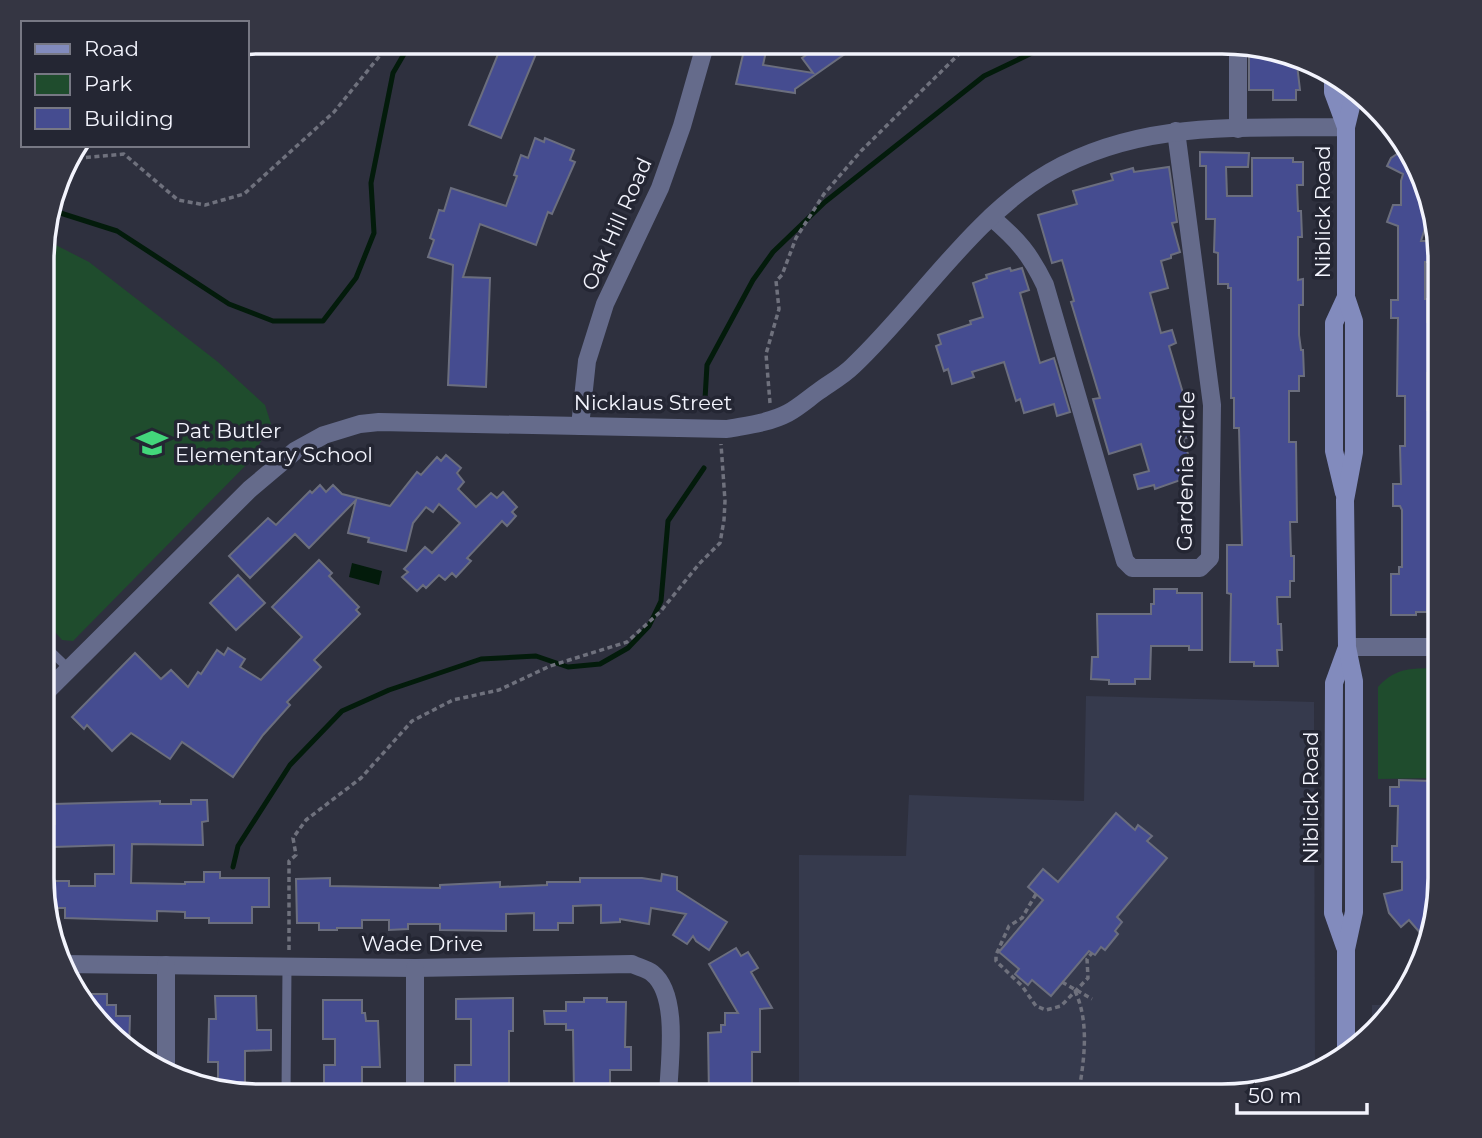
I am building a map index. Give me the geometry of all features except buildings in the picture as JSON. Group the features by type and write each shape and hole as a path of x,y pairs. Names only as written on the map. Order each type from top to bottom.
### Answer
{"main road":[{"name":"Niblick Road","path":"1333,87 1346,127"},
{"name":"Niblick Road","path":"1346,1042 1346,949 1334,914 1334,683 1347,646 1345,500 1354,452 1354,321 1346,297 1346,127 1352,101"}],"street":[{"name":"Oak Hill Road","path":"580,426 587,361 605,304 660,188 682,126 702,55"},
{"path":"1238,55 1238,129"},
{"name":"Nicklaus Street","path":"55,683 250,489 295,451 324,435 379,422 721,429 771,420 790,412 852,368 991,217 1021,191 1069,162 1124,141 1176,131 1346,127"},
{"name":"Gardenia Circle","path":"991,217 1019,242 1045,285 1125,561 1132,568 1199,568 1210,558 1212,405 1176,131"},
{"path":"1347,646 1427,647"},
{"name":"Wade Drive","path":"73,964 415,968 632,964 651,972 667,995 670,1010 668,1083"},
{"path":"166,965 166,1060"},
{"path":"415,968 415,1083"}],"lane":[{"path":"55,655 69,669"},
{"path":"286,1083 287,966"}],"path":[{"path":"82,158 124,154 178,200 205,205 244,194 334,113 380,55"},
{"path":"771,420 766,354 779,309 776,281 782,275 796,238 824,194 861,150 958,55"},
{"path":"287,966 289,861 296,855 293,838 306,820 361,778 412,721 453,700 499,690 550,666 627,642 660,612 720,542 725,501 721,429"},
{"path":"1036,894 1021,918 1009,926 996,961 1040,1008 1056,1009 1088,978 1087,958 1092,953"},
{"path":"1062,982 1092,999"},
{"path":"1075,991 1083,1019 1084,1064 1080,1084"}],"shaded area":[{"path":"352,563 382,571 379,585 349,577"},
{"path":"1086,696 1314,702 1315,1062 1275,1077 1222,1084 799,1084 799,855 906,856 909,795 1084,801"},
{"path":"1372,1005 1384,1005 1377,1014 1372,1018"}],"green space":[{"name":"Pat Butler Elementary School","path":"55,245 89,262 218,362 265,405 271,424 249,462 73,641 62,640 55,631"},
{"path":"1427,668 1427,778 1378,779 1378,687 1392,675"}],"waterway":[{"path":"60,213 117,231 229,304 273,321 323,321 356,278 374,233 371,183 393,73 403,55"},
{"path":"705,399 707,365 753,280 773,252 825,202 984,76 1028,55"},
{"path":"233,867 238,846 290,765 342,711 389,690 481,659 536,656 568,667 600,664 628,648 649,626 661,601 668,521 704,468"}],"place":[{"name":"Pat Butler Elementary School","path":"152,443"}]}
